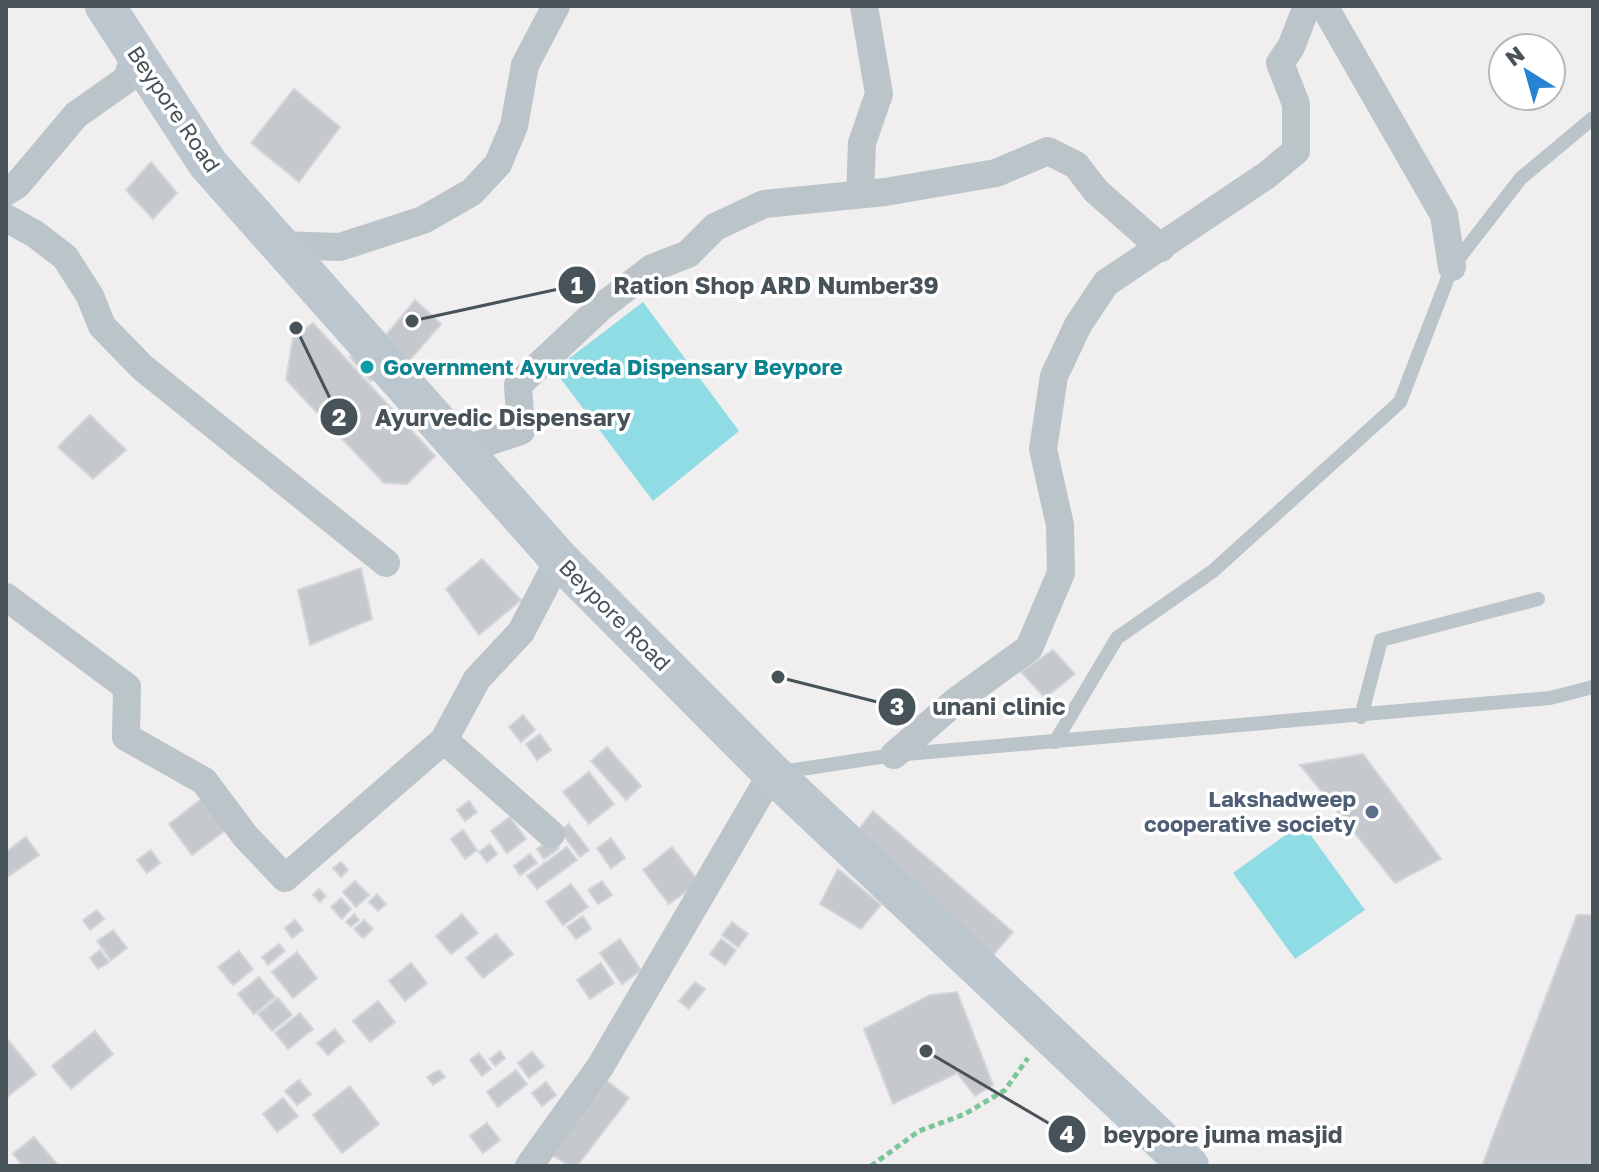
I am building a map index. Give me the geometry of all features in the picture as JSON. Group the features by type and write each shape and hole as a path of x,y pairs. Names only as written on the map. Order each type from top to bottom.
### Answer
{"main road":[{"name":"Beypore Road","path":"110,10 208,164 559,559 772,773 1189,1166"}],"street":[{"path":"280,245 340,247 423,220 472,192 498,164 514,126 525,65 556,6"},
{"path":"860,194 862,143 879,94 864,6"},
{"path":"894,755 956,701 1029,648 1061,573 1060,525 1043,449 1054,376 1078,325 1106,283 1267,175 1296,151 1296,104 1280,63 1291,47 1307,6"},
{"path":"1324,6 1444,215 1452,267"},
{"path":"6,192 17,185 76,115 127,79 134,57 110,10"},
{"path":"463,450 521,431 518,385 600,308 652,268 688,254 715,227 764,204 860,194 996,173 1048,151 1076,165 1096,191 1161,248"},
{"path":"6,218 35,234 65,257 90,296 102,326 143,368 386,563"},
{"path":"6,597 127,687 126,737 204,781 246,837 285,878 444,740 477,679 521,632 559,559"},
{"path":"444,740 551,834"},
{"path":"529,1166 600,1067 772,773"}],"lane":[{"path":"1055,742 1117,638 1213,571 1400,402 1452,267 1521,178 1593,118"},
{"path":"1361,717 1381,640 1538,599"},
{"path":"772,773 894,755 1361,717 1550,698 1593,687"}],"path":[{"path":"871,1166 919,1131 965,1114 1005,1090 1036,1047 1021,1009"}],"water":[{"path":"643,302 739,431 653,501 554,370"},
{"path":"1302,823 1365,910 1295,959 1233,873"}],"building":[{"path":"294,89 340,127 299,182 251,143"},
{"path":"151,162 177,193 153,219 126,190"},
{"path":"415,300 441,324 409,361 386,335"},
{"path":"313,323 435,456 407,484 384,483 286,380 293,338"},
{"name":"Government Ayurveda Dispensary Beypore","path":"363,350 383,376 370,381 350,357"},
{"path":"90,415 126,450 93,479 58,447"},
{"path":"482,559 521,600 479,635 446,589"},
{"path":"361,568 372,619 310,645 298,590"},
{"path":"1053,650 1075,674 1045,698 1021,672"},
{"path":"523,715 535,730 521,742 509,727"},
{"path":"540,734 551,750 537,760 526,744"},
{"path":"607,747 641,786 626,800 591,761"},
{"name":"Lakshadweep cooperative society","path":"1363,754 1441,859 1395,883 1300,765"},
{"path":"589,772 614,804 589,824 563,792"},
{"path":"207,795 230,827 192,855 169,824"},
{"path":"469,801 477,812 465,821 457,810"},
{"path":"873,811 1013,932 988,961 856,833"},
{"path":"510,817 526,839 507,853 491,831"},
{"path":"569,824 589,850 580,857 560,831"},
{"path":"463,830 477,850 465,859 451,839"},
{"path":"26,837 39,855 6,878 6,852"},
{"path":"553,838 559,848 544,859 537,849"},
{"path":"611,838 625,858 611,868 597,848"},
{"path":"490,844 497,854 487,862 479,852"},
{"path":"567,847 577,860 537,889 527,876"},
{"path":"672,847 699,882 669,904 643,870"},
{"path":"151,850 160,863 147,873 137,860"},
{"path":"530,854 537,863 520,875 514,866"},
{"path":"341,862 348,870 341,877 333,868"},
{"path":"838,869 881,905 861,929 820,904"},
{"path":"355,881 369,895 356,907 343,892"},
{"path":"602,881 612,895 598,904 588,890"},
{"path":"571,884 588,907 563,925 546,902"},
{"path":"319,889 326,896 320,902 313,895"},
{"path":"377,894 386,904 378,911 369,902"},
{"path":"341,898 351,909 342,919 331,907"},
{"path":"97,910 104,919 90,930 83,920"},
{"path":"354,914 359,920 351,927 346,922"},
{"path":"462,914 478,933 451,954 436,936"},
{"path":"1577,915 1593,915 1593,1166 1482,1166"},
{"path":"583,916 591,929 576,939 567,927"},
{"path":"295,920 303,930 292,938 285,928"},
{"path":"364,920 373,929 363,938 354,929"},
{"path":"732,922 748,934 738,947 722,935"},
{"path":"113,930 127,948 111,960 97,941"},
{"path":"496,934 513,954 483,978 466,958"},
{"path":"620,939 641,970 622,984 600,953"},
{"path":"721,939 736,950 725,965 710,954"},
{"path":"279,944 285,951 268,965 262,957"},
{"path":"100,950 109,962 98,969 90,958"},
{"path":"239,951 253,969 233,985 218,967"},
{"path":"297,952 317,978 293,998 272,972"},
{"path":"411,963 427,983 405,1001 389,981"},
{"path":"601,963 614,983 590,999 577,980"},
{"path":"259,977 275,997 254,1014 238,994"},
{"path":"695,982 705,989 689,1009 679,1001"},
{"path":"957,992 993,1085 975,1096 957,1073 893,1104 864,1029 930,995"},
{"path":"278,998 292,1015 272,1031 258,1014"},
{"path":"378,1001 395,1022 370,1042 353,1021"},
{"path":"300,1013 313,1029 288,1049 275,1033"},
{"path":"335,1029 344,1041 328,1055 317,1043"},
{"path":"95,1031 113,1054 71,1089 52,1066"},
{"path":"8,1040 36,1074 6,1098 6,1042"},
{"path":"500,1051 505,1058 495,1066 490,1059"},
{"path":"532,1052 544,1066 529,1078 518,1063"},
{"path":"479,1053 491,1069 482,1076 470,1060"},
{"path":"439,1070 445,1077 433,1085 427,1077"},
{"path":"516,1070 527,1084 498,1107 487,1092"},
{"path":"299,1080 311,1094 297,1105 285,1091"},
{"path":"607,1081 629,1098 577,1166 570,1166 552,1155"},
{"path":"546,1082 556,1095 542,1106 532,1093"},
{"path":"350,1086 379,1124 342,1153 313,1115"},
{"path":"283,1098 298,1116 277,1132 263,1114"},
{"path":"487,1123 500,1140 483,1153 470,1136"},
{"path":"34,1137 57,1166 23,1166 13,1154"}],"place":[{"name":"Ration Shop ARD Number39","path":"412,321"},
{"name":"Ayurvedic Dispensary","path":"296,328"},
{"name":"Government Ayurveda Dispensary Beypore","path":"367,367"},
{"name":"unani clinic","path":"778,677"},
{"name":"Lakshadweep cooperative society","path":"1372,812"},
{"name":"beypore juma masjid","path":"926,1051"}]}
